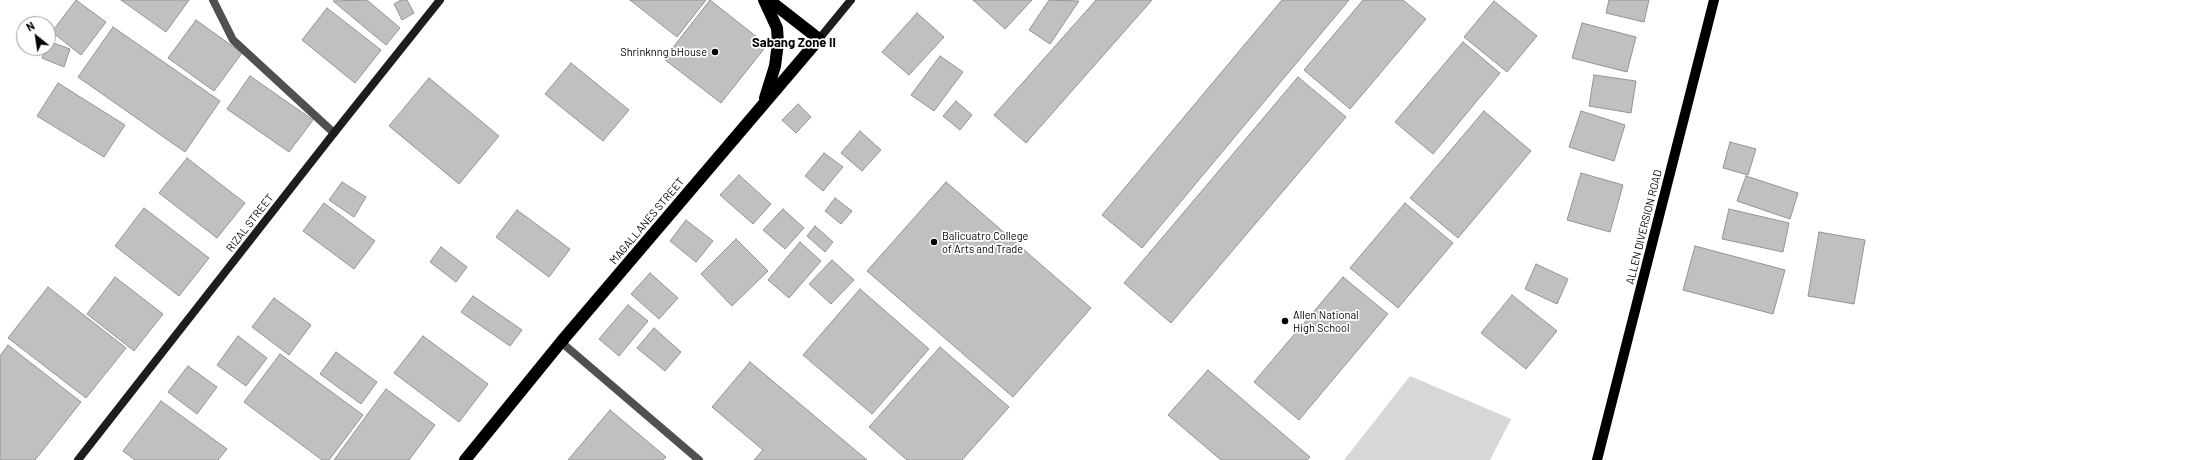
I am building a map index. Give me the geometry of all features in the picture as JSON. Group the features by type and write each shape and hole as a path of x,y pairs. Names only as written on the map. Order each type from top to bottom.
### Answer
{"highway":[{"path":"762,105 775,66 778,43 777,28 764,0"},
{"path":"769,0 819,39"},
{"name":"MAGALLANES STREET","path":"465,460 561,342 819,39"}],"main road":[{"name":"ALLEN DIVERSION ROAD","path":"1598,460 1714,0"}],"street":[{"path":"212,0 233,40 334,133"},
{"name":"RIZAL STREET","path":"78,460 440,0"},
{"name":"MAGALLANES STREET","path":"819,39 851,0"},
{"path":"561,342 700,460"}],"shaded area":[{"path":"1410,376 1511,419 1490,460 1344,460"}],"building":[{"path":"76,0 106,22 81,55 56,35 56,27"},
{"path":"121,0 189,0 166,32"},
{"path":"367,0 400,28 386,45 333,1"},
{"path":"401,0 407,0 414,13 402,20 394,4"},
{"path":"630,0 706,0 677,37"},
{"name":"Shrinknng bHouse","path":"710,0 767,45 721,103 664,59"},
{"path":"973,0 1032,0 1005,29"},
{"path":"1049,0 1079,1 1050,44 1029,30"},
{"path":"1096,0 1152,0 1026,143 994,115"},
{"path":"1282,0 1349,0 1142,248 1102,215"},
{"path":"1363,0 1403,0 1426,19 1350,109 1304,70"},
{"path":"1609,0 1649,0 1644,22 1606,13"},
{"path":"1494,1 1537,36 1507,72 1464,37"},
{"path":"327,8 381,50 355,83 302,40"},
{"path":"917,13 944,37 909,75 882,52"},
{"path":"196,20 242,53 214,91 168,58"},
{"path":"1582,23 1636,37 1627,72 1572,58"},
{"path":"113,27 220,101 185,152 78,77"},
{"path":"1463,42 1500,73 1433,154 1395,122"},
{"path":"56,44 70,49 64,67 42,58 43,56 56,56"},
{"path":"940,56 963,72 934,111 911,95"},
{"path":"571,63 629,110 603,141 545,94"},
{"path":"1594,75 1636,81 1631,113 1589,106"},
{"path":"250,76 313,120 289,152 227,109"},
{"path":"1298,77 1346,117 1171,323 1124,283"},
{"path":"429,78 499,136 459,184 389,126"},
{"path":"58,83 125,125 104,157 37,116"},
{"path":"956,101 972,115 960,130 943,116"},
{"path":"798,104 811,117 796,133 782,120"},
{"path":"1484,111 1531,151 1458,238 1410,198"},
{"path":"1581,111 1625,125 1614,161 1569,147"},
{"path":"860,131 881,150 862,171 841,153"},
{"path":"1730,142 1756,149 1748,175 1723,168"},
{"path":"824,153 843,167 823,191 805,176"},
{"path":"187,158 245,203 217,238 159,193"},
{"path":"1581,173 1623,185 1610,232 1567,220"},
{"path":"739,175 771,204 753,224 720,195"},
{"path":"1746,176 1798,193 1790,219 1737,201"},
{"path":"342,182 366,197 354,217 329,200"},
{"path":"946,182 1091,308 1013,397 867,271"},
{"path":"835,198 852,211 841,224 825,211"},
{"path":"324,203 375,241 354,269 303,231"},
{"path":"1405,203 1453,243 1398,308 1350,268"},
{"path":"144,208 209,258 179,296 115,246"},
{"path":"783,209 804,228 785,249 763,230"},
{"path":"1729,209 1789,223 1783,252 1722,239"},
{"path":"517,210 570,249 549,277 496,237"},
{"path":"686,220 713,241 696,262 670,241"},
{"path":"815,226 833,242 825,252 807,236"},
{"path":"1819,232 1865,240 1854,304 1808,296"},
{"path":"736,239 768,271 732,306 701,274"},
{"path":"800,242 821,261 789,298 768,280"},
{"path":"1695,246 1785,270 1773,314 1683,290"},
{"path":"441,247 467,267 456,282 430,262"},
{"path":"832,260 854,280 831,304 809,284"},
{"path":"1536,264 1568,279 1557,304 1525,289"},
{"path":"650,273 678,298 659,319 631,294"},
{"path":"115,277 163,314 134,351 87,314"},
{"path":"1343,277 1388,314 1299,420 1254,382"},
{"path":"48,287 126,348 86,398 8,338"},
{"path":"860,289 929,349 872,414 803,355"},
{"path":"1512,295 1557,331 1526,369 1481,333"},
{"path":"473,296 522,330 510,346 461,312"},
{"path":"274,298 311,325 289,355 252,327"},
{"path":"628,305 648,321 619,356 599,339"},
{"path":"654,328 681,352 665,371 637,348"},
{"path":"238,336 267,358 246,386 217,365"},
{"path":"423,336 488,384 459,422 394,373"},
{"path":"8,345 81,402 35,460 0,460 0,356"},
{"path":"940,347 1009,407 962,460 907,460 869,427"},
{"path":"336,352 377,382 361,404 320,374"},
{"path":"280,354 363,415 329,460 322,460 244,402"},
{"path":"750,362 867,460 754,460 763,450 712,407"},
{"path":"188,366 217,387 197,414 168,392"},
{"path":"1208,370 1310,457 1307,460 1221,460 1168,415"},
{"path":"386,389 435,425 409,460 334,460"},
{"path":"161,401 227,449 218,460 135,460 123,451"},
{"path":"610,410 666,457 663,460 568,460"}],"place":[{"name":"Shrinknng bHouse","path":"715,52"},
{"name":"Balicuatro College of Arts and Trade","path":"934,242"},
{"name":"Allen National High School","path":"1285,321"}],"district":[{"name":"Sabang Zone II","path":"794,43"}]}
